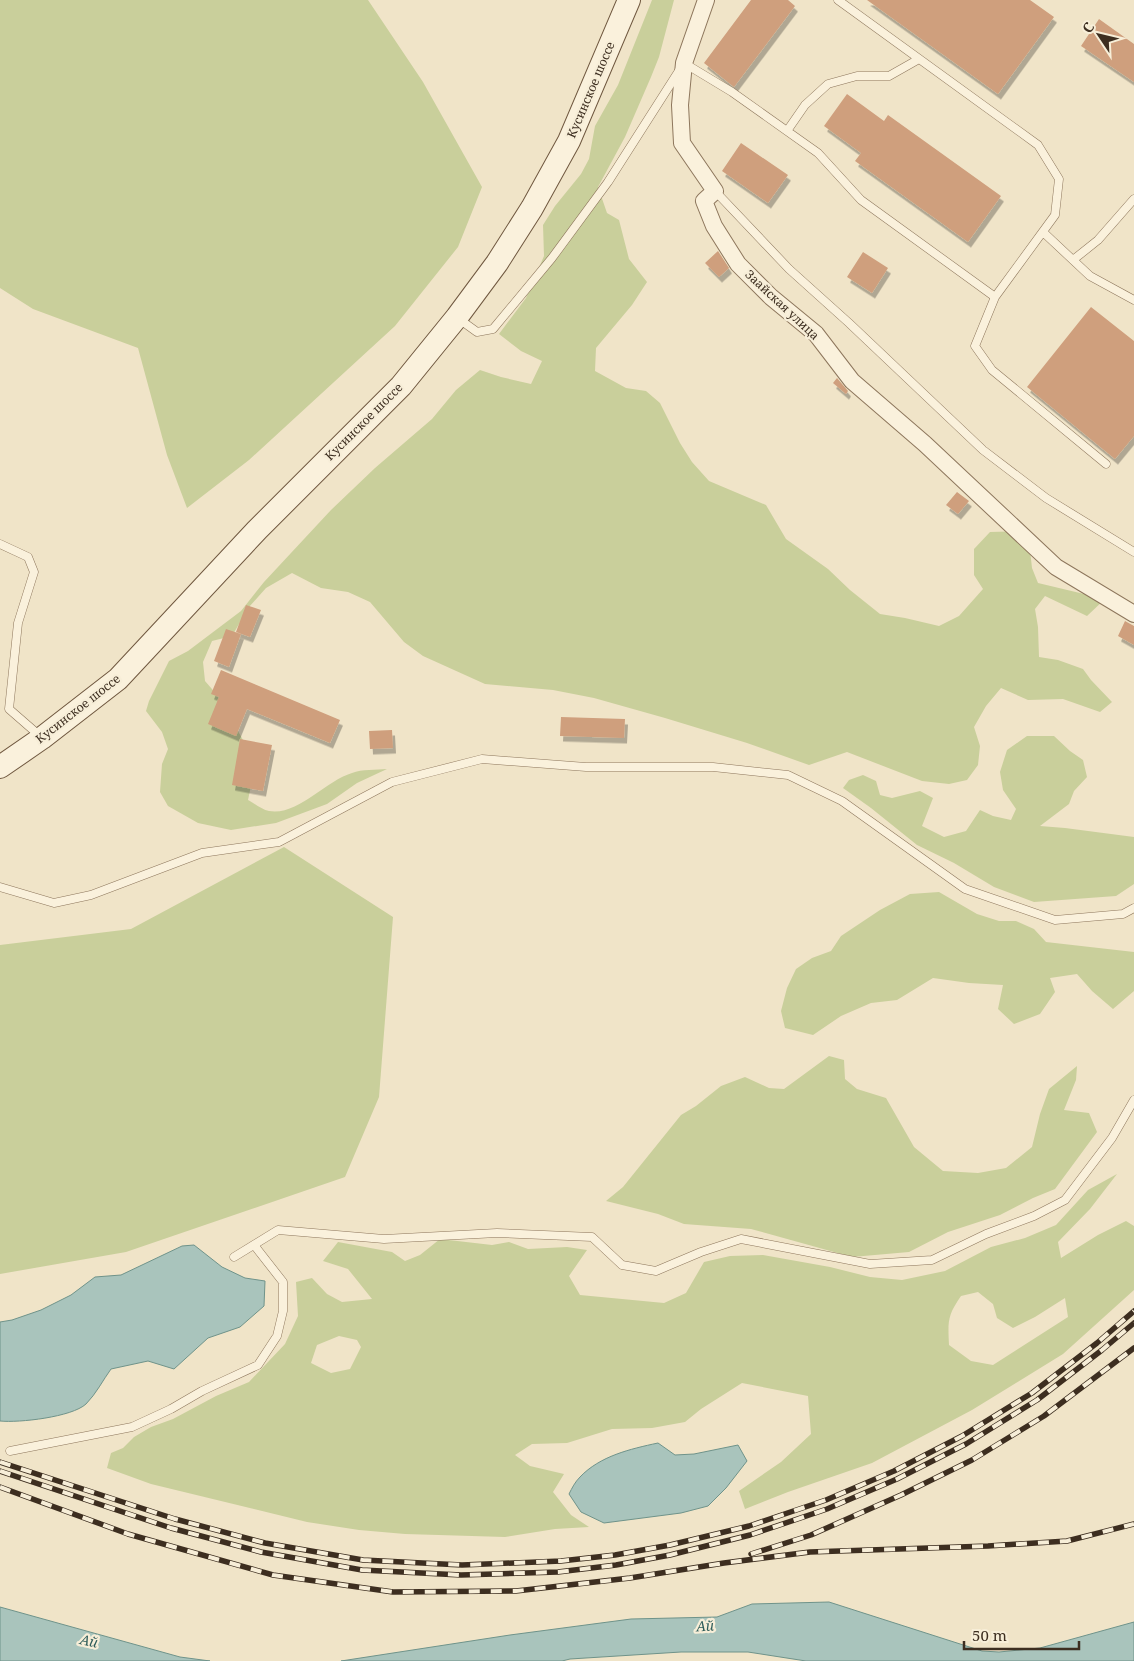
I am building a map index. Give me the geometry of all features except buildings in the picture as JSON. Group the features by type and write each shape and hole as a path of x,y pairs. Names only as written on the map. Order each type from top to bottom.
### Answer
{"main road":[{"name":"Кусинское шоссе","path":"0,766 42,738 118,679 257,530 401,386 457,317 497,263 532,208 564,150 629,0"}],"street":[{"path":"706,0 684,63 680,105 682,143 715,191"},
{"name":"Заайская улица","path":"715,191 704,201 714,226 738,264 771,297 816,334 852,381 926,444 1056,567 1134,614"}],"lane":[{"path":"838,0 1038,145 1059,179 1055,215 995,297 974,346 992,370 1106,464"},
{"path":"787,131 805,105 828,84 857,76 889,76 919,59"},
{"path":"457,317 477,332 493,329 552,258 608,182 684,63 732,92 818,153 861,200 995,297"},
{"path":"715,191 789,269 983,450 1046,498 1134,552"},
{"path":"1073,260 1098,240 1134,199"},
{"path":"1043,232 1090,276 1134,300"},
{"path":"0,544 28,557 34,572 18,623 9,709 42,738"},
{"path":"0,887 54,903 91,894 202,852 279,842 392,782 482,759 586,767 713,767 788,775 842,801 965,889 1054,920 1123,914 1134,908"},
{"path":"234,1257 278,1230 384,1239 497,1232 592,1237 622,1266 656,1271 701,1252 741,1240 870,1264 932,1260 986,1234 1034,1216 1065,1200 1112,1138 1134,1100"},
{"path":"10,1451 132,1427 172,1409 202,1391 258,1365 277,1336 283,1311 283,1282 254,1245"}],"green space":[{"path":"0,0 368,0 423,82 482,187 458,247 395,326 249,460 187,508 167,455 138,348 33,309 0,288"},
{"path":"652,0 674,0 659,57 625,137 598,187 607,213 619,220 629,259 647,282 632,305 596,348 595,371 626,388 646,391 660,403 680,443 692,462 709,481 766,505 786,539 828,569 880,614 939,626 959,616 983,589 974,575 974,549 990,532 1022,531 1030,550 1032,568 1038,583 1105,599 1087,616 1045,596 1035,609 1039,657 1058,660 1083,669 1112,702 1100,712 1063,699 1028,700 1001,688 986,706 974,727 980,746 978,765 967,780 949,784 922,781 847,752 809,765 747,743 594,698 553,690 485,684 423,656 404,642 370,602 348,592 321,588 292,573 266,588 249,607 232,636 212,641 203,662 205,681 218,696 243,740 252,781 248,800 266,810 280,811 301,803 342,777 352,773 365,770 387,769 357,783 327,804 276,823 231,830 198,823 168,806 160,792 162,764 168,749 162,732 146,711 169,661 188,651 241,611 264,582 331,510 375,468 432,419 456,390 480,370 531,384 542,361 521,351 499,334 526,298 544,256 543,225 555,206 581,174 589,159 595,126 618,85"},
{"path":"1027,736 1054,736 1083,760 1087,777 1074,791 1069,804 1040,826 1134,837 1134,884 1116,896 1034,902 994,887 954,863 917,845 843,788 849,780 863,775 876,781 880,795 892,798 920,791 933,798 922,826 944,837 966,831 980,810 993,816 1011,820 1016,809 1003,790 1000,772 1007,750"},
{"path":"284,847 393,917 379,1097 345,1177 126,1252 0,1274 0,945 131,929"},
{"path":"939,892 977,914 999,921 1016,921 1034,929 1046,942 1134,952 1134,991 1113,1009 1092,991 1077,974 1050,978 1055,992 1040,1014 1014,1024 998,1009 1003,985 933,978 897,1000 871,1003 841,1016 813,1035 785,1028 781,1011 787,988 796,969 812,958 831,951 841,936 880,910 910,894"},
{"path":"829,1056 844,1060 845,1079 857,1089 886,1098 914,1147 943,1171 978,1173 1006,1168 1032,1147 1040,1114 1049,1089 1077,1066 1076,1080 1064,1110 1089,1113 1097,1132 1055,1189 1000,1215 948,1232 909,1252 852,1257 751,1229 684,1224 658,1214 606,1201 623,1187 681,1115 696,1106 721,1086 745,1077 769,1088 784,1089"},
{"path":"1117,1174 1090,1209 1058,1242 1061,1258 1098,1235 1126,1221 1134,1226 1134,1290 1063,1354 972,1410 872,1463 745,1509 739,1491 781,1462 811,1434 808,1396 742,1383 701,1409 685,1422 652,1428 612,1429 567,1443 532,1444 515,1455 530,1466 564,1474 553,1492 571,1515 589,1527 555,1529 505,1537 405,1534 359,1530 307,1522 151,1484 107,1468 111,1453 123,1448 134,1437 151,1427 173,1419 216,1396 249,1382 285,1344 298,1316 296,1282 312,1278 327,1294 342,1302 372,1299 348,1269 323,1261 338,1242 392,1252 405,1261 420,1255 440,1239 492,1245 509,1242 528,1249 567,1247 587,1250 569,1276 580,1295 664,1303 686,1293 704,1262 730,1256 763,1255 830,1267 870,1277 902,1280 945,1271 991,1247 1025,1238 1056,1225 1088,1190","holes":["978,1292 993,1304 997,1318 1013,1328 1065,1298 1068,1317 993,1365 971,1361 949,1345 949,1325 953,1309 961,1296","339,1336 357,1340 361,1347 350,1369 331,1373 311,1363 317,1345"]}],"water":[{"path":"194,1245 222,1267 245,1278 265,1281 264,1306 240,1327 208,1338 174,1369 148,1361 111,1369 90,1400 79,1409 45,1418 0,1421 0,1322 41,1310 71,1295 95,1277 121,1275 182,1246"},
{"path":"658,1443 675,1455 694,1454 738,1445 747,1461 726,1488 708,1506 681,1513 604,1523 581,1512 569,1494 580,1477 597,1464 616,1454"},
{"name":"Ай","path":"829,1602 982,1651 999,1652 1040,1648 1134,1622 1134,1661 806,1661 748,1652 681,1652 562,1661 341,1661 510,1635 631,1619 717,1617 752,1604"},
{"name":"Ай","path":"0,1607 180,1657 210,1661 0,1661"}],"railway":[{"path":"0,1462 175,1519 265,1543 363,1560 462,1565 561,1561 615,1555 670,1545 749,1526 826,1500 894,1471 962,1436 1032,1393 1097,1343 1134,1311"},
{"path":"0,1471 171,1528 261,1552 362,1570 461,1575 558,1572 616,1565 670,1555 750,1535 827,1509 897,1479 966,1444 1037,1400 1134,1323"},
{"path":"751,1554 811,1535 901,1495 972,1460 1044,1416 1134,1348"},
{"path":"0,1487 128,1534 273,1575 393,1592 516,1591 630,1578 810,1552 988,1546 1067,1541 1134,1524"}]}
